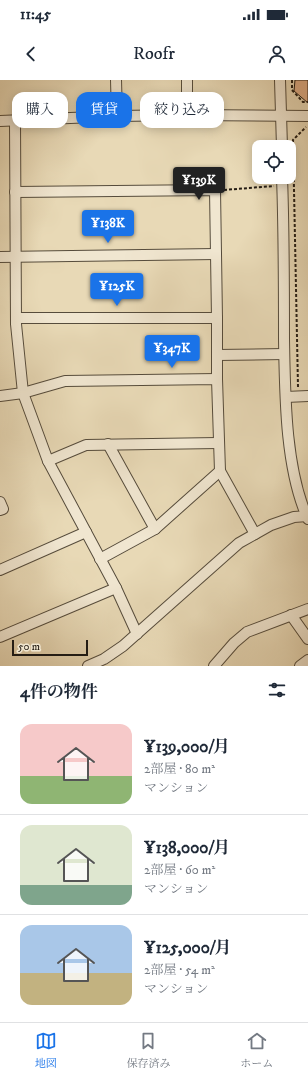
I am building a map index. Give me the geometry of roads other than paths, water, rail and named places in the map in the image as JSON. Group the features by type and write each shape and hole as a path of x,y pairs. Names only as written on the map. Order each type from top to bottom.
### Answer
{"street":[{"path":"116,80 116,92"},
{"path":"187,80 187,92"},
{"path":"280,80 282,140"},
{"path":"224,115 308,116"},
{"path":"0,121 12,121"},
{"path":"15,128 16,318 23,393 48,462 116,588 137,634"},
{"path":"88,666 111,655 123,646 239,543 271,525 294,517 308,517 297,488 290,455 284,354 283,184"},
{"path":"15,192 215,190 218,443 220,471 255,534"},
{"path":"0,257 216,254"},
{"path":"16,318 217,318"},
{"path":"217,355 284,354"},
{"path":"0,396 23,393 65,381 217,379"},
{"path":"286,396 306,392"},
{"path":"48,462 86,445 218,443"},
{"path":"108,444 155,529"},
{"path":"100,559 155,529 220,471"},
{"path":"0,502 3,509 0,510"},
{"path":"0,570 86,532"},
{"path":"0,637 116,588"},
{"path":"214,666 234,643 247,632 308,609"},
{"path":"291,615 308,639"},
{"path":"300,666 308,660"}]}
